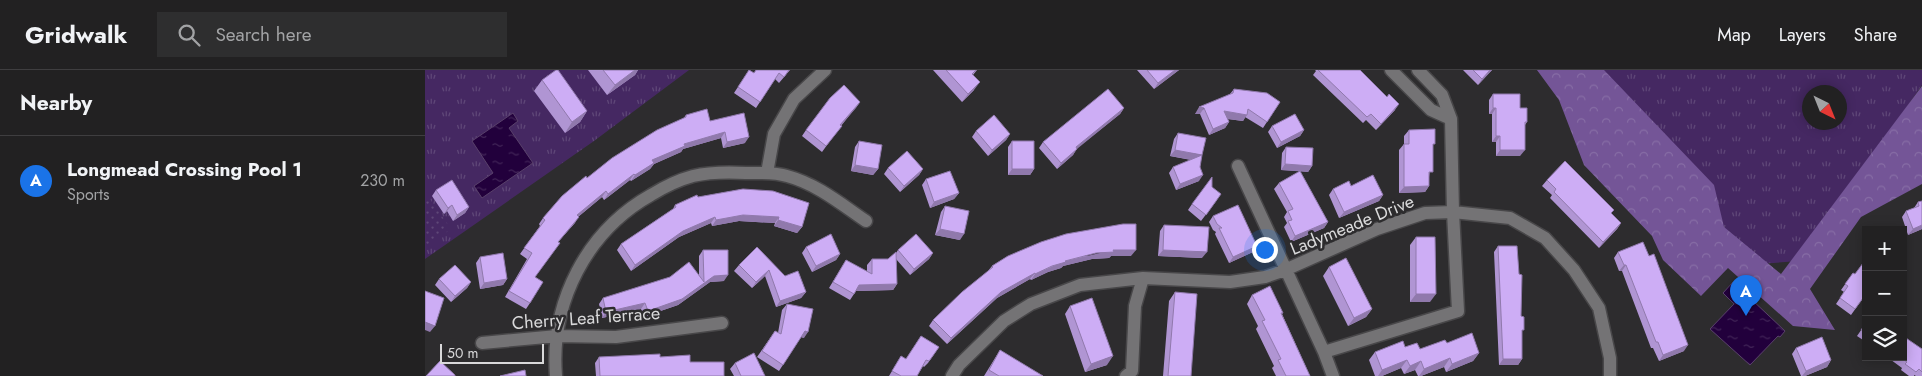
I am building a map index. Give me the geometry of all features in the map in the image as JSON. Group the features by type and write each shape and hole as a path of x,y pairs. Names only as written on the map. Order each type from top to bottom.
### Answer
{"street":[{"path":"767,173 774,134 794,99 825,70"},
{"path":"1391,70 1431,110 1451,119"},
{"path":"1324,352 1458,311 1451,119 1442,95 1418,70"},
{"path":"1238,166 1324,352 1333,376"},
{"path":"556,376 554,357 564,300 581,262 604,231 633,205 666,186 693,176 722,172 786,175 813,185 866,221"},
{"name":"Ladymeade Drive","path":"952,376 959,365 1004,321 1031,304 1080,285 1143,278 1230,282 1265,277 1377,229 1425,213 1453,212 1510,218 1545,238 1574,270 1599,308 1610,358 1610,376"},
{"path":"1126,376 1132,371 1135,306 1143,278"},
{"name":"Cherry Leaf Terrace","path":"482,343 557,336 617,337 722,323"}],"green space":[{"path":"425,70 689,70 594,141 425,259"},
{"path":"1537,70 1922,70 1922,85 1799,261 1733,266"},
{"path":"1537,70 1604,70 1714,185 1724,227 1781,274 1922,86 1922,184 1861,217 1810,289 1835,330 1793,326 1728,268 1701,296 1663,260 1652,236 1584,165 1559,100"},
{"path":"425,192 451,229 425,247"}],"water":[{"path":"513,113 518,121 509,128 533,163 482,198 474,186 493,173 472,141"},
{"path":"1733,282 1785,331 1750,365 1710,329 1734,304 1723,293"}],"building":[{"path":"558,70 587,111 572,122 542,80"},
{"path":"603,70 635,70 615,85"},
{"path":"749,70 754,73 756,70 789,70 784,77 779,73 760,102 738,87"},
{"path":"946,70 976,70 972,74 980,82 968,94"},
{"path":"1147,70 1175,70 1158,83"},
{"path":"1318,70 1360,70 1387,97 1389,94 1399,104 1381,124 1371,114 1367,117"},
{"path":"1473,70 1490,70 1482,79"},
{"path":"844,85 860,102 840,125 842,126 826,146 806,130 830,98"},
{"path":"1108,89 1124,108 1076,147 1077,149 1061,163 1043,142"},
{"path":"1234,89 1267,93 1280,102 1267,122 1248,109 1247,115 1224,111 1229,122 1213,129 1204,108 1199,107 1233,93"},
{"path":"1493,94 1520,94 1520,108 1527,108 1525,150 1500,150 1500,136 1496,136 1496,108 1493,108"},
{"path":"707,109 710,121 744,113 749,137 727,142 725,132 684,144 685,146 652,160 654,163 634,174 608,194 606,191 577,215 579,217 558,242 560,243 535,277 543,282 530,303 509,291 532,253 524,248 545,220 543,218 562,196 586,176 587,178 612,158 657,130 686,117 686,115"},
{"path":"1295,114 1304,130 1281,142 1272,126"},
{"path":"994,115 1010,134 992,150 976,131"},
{"path":"1435,129 1433,172 1429,172 1429,186 1404,187 1404,144 1409,144 1409,130"},
{"path":"1178,133 1206,138 1202,155 1175,150"},
{"path":"859,141 882,145 878,169 855,165"},
{"path":"1012,141 1034,141 1034,169 1012,169"},
{"path":"1286,147 1313,148 1312,166 1285,164"},
{"path":"907,151 923,169 904,186 888,168"},
{"path":"1202,155 1200,167 1203,175 1180,184 1173,167"},
{"path":"1565,161 1614,210 1611,213 1621,223 1603,242 1554,192 1556,189 1547,180"},
{"path":"950,171 959,193 934,202 926,179"},
{"path":"1300,171 1328,222 1295,236 1288,221 1292,220 1288,211 1293,209 1279,183"},
{"path":"1373,175 1383,195 1344,212 1333,189 1349,181 1351,186"},
{"path":"1212,177 1212,187 1221,194 1206,215 1192,204"},
{"path":"452,180 469,207 457,215 452,205 448,208 436,190"},
{"path":"743,189 773,191 809,203 802,227 778,220 779,217 743,215 716,220 715,217 683,231 635,265 621,244 676,207 675,205 697,195 698,197"},
{"path":"1922,201 1922,225 1913,229 1906,211 1919,206 1918,202"},
{"path":"1238,205 1257,246 1233,257 1219,228 1222,228 1217,224 1213,216"},
{"path":"945,206 969,211 964,234 940,229"},
{"path":"1123,224 1136,224 1136,250 1113,250 1114,252 1096,253 1065,261 1035,273 1001,292 951,338 933,320 992,266 1008,256 1066,234"},
{"path":"1164,225 1209,227 1207,252 1163,250"},
{"path":"831,234 840,254 816,266 806,247"},
{"path":"916,234 933,253 914,269 898,250"},
{"path":"1416,237 1435,237 1436,294 1416,294"},
{"path":"1643,242 1649,256 1654,254 1688,345 1663,355 1658,342 1656,342 1626,265 1624,265 1618,252"},
{"path":"1498,246 1517,246 1519,274 1522,275 1521,316 1524,317 1522,359 1503,359"},
{"path":"757,247 785,276 798,271 806,292 780,301 769,270 756,282 739,265"},
{"path":"703,250 728,250 728,275 714,276 682,299 648,311 645,303 606,312 603,298 670,277 689,262 704,282"},
{"path":"896,252 897,284 859,285 854,294 833,282 846,260 872,274 872,259 888,259"},
{"path":"503,253 507,279 484,283 480,257"},
{"path":"1346,258 1372,309 1354,318 1329,267"},
{"path":"1862,264 1862,299 1855,309 1840,298 1848,286 1845,284 1853,273 1855,274"},
{"path":"455,265 471,282 455,296 439,279"},
{"path":"1270,286 1310,376 1286,376 1278,360 1281,359 1262,321 1265,320 1252,295"},
{"path":"425,291 444,298 435,326 425,322"},
{"path":"1175,292 1197,294 1191,376 1168,376"},
{"path":"1092,298 1113,356 1091,364 1070,306"},
{"path":"787,304 813,309 808,332 805,331 783,365 762,351 775,331 781,334"},
{"path":"1472,333 1479,353 1452,364 1450,358 1424,369 1421,361 1410,366 1407,360 1382,370 1375,352 1403,341 1405,347 1417,343 1420,349 1445,340 1447,343"},
{"path":"921,336 939,347 929,361 926,360 917,376 901,376 892,371 901,356 906,359"},
{"path":"1822,337 1831,360 1806,371 1796,348"},
{"path":"1907,339 1922,349 1922,372 1919,369 1916,372 1905,364 1907,362 1905,361 1907,361"},
{"path":"1000,350 1043,376 999,376 989,370"},
{"path":"754,353 765,376 741,376 735,363"},
{"path":"660,354 660,357 690,355 690,362 724,362 724,376 600,376 599,357"},
{"path":"440,361 455,375 455,376 426,376"},
{"path":"525,370 526,376 500,376"}],"place":[{"name":"Longmead Crossing Pool 1","path":"1746,316"}]}
